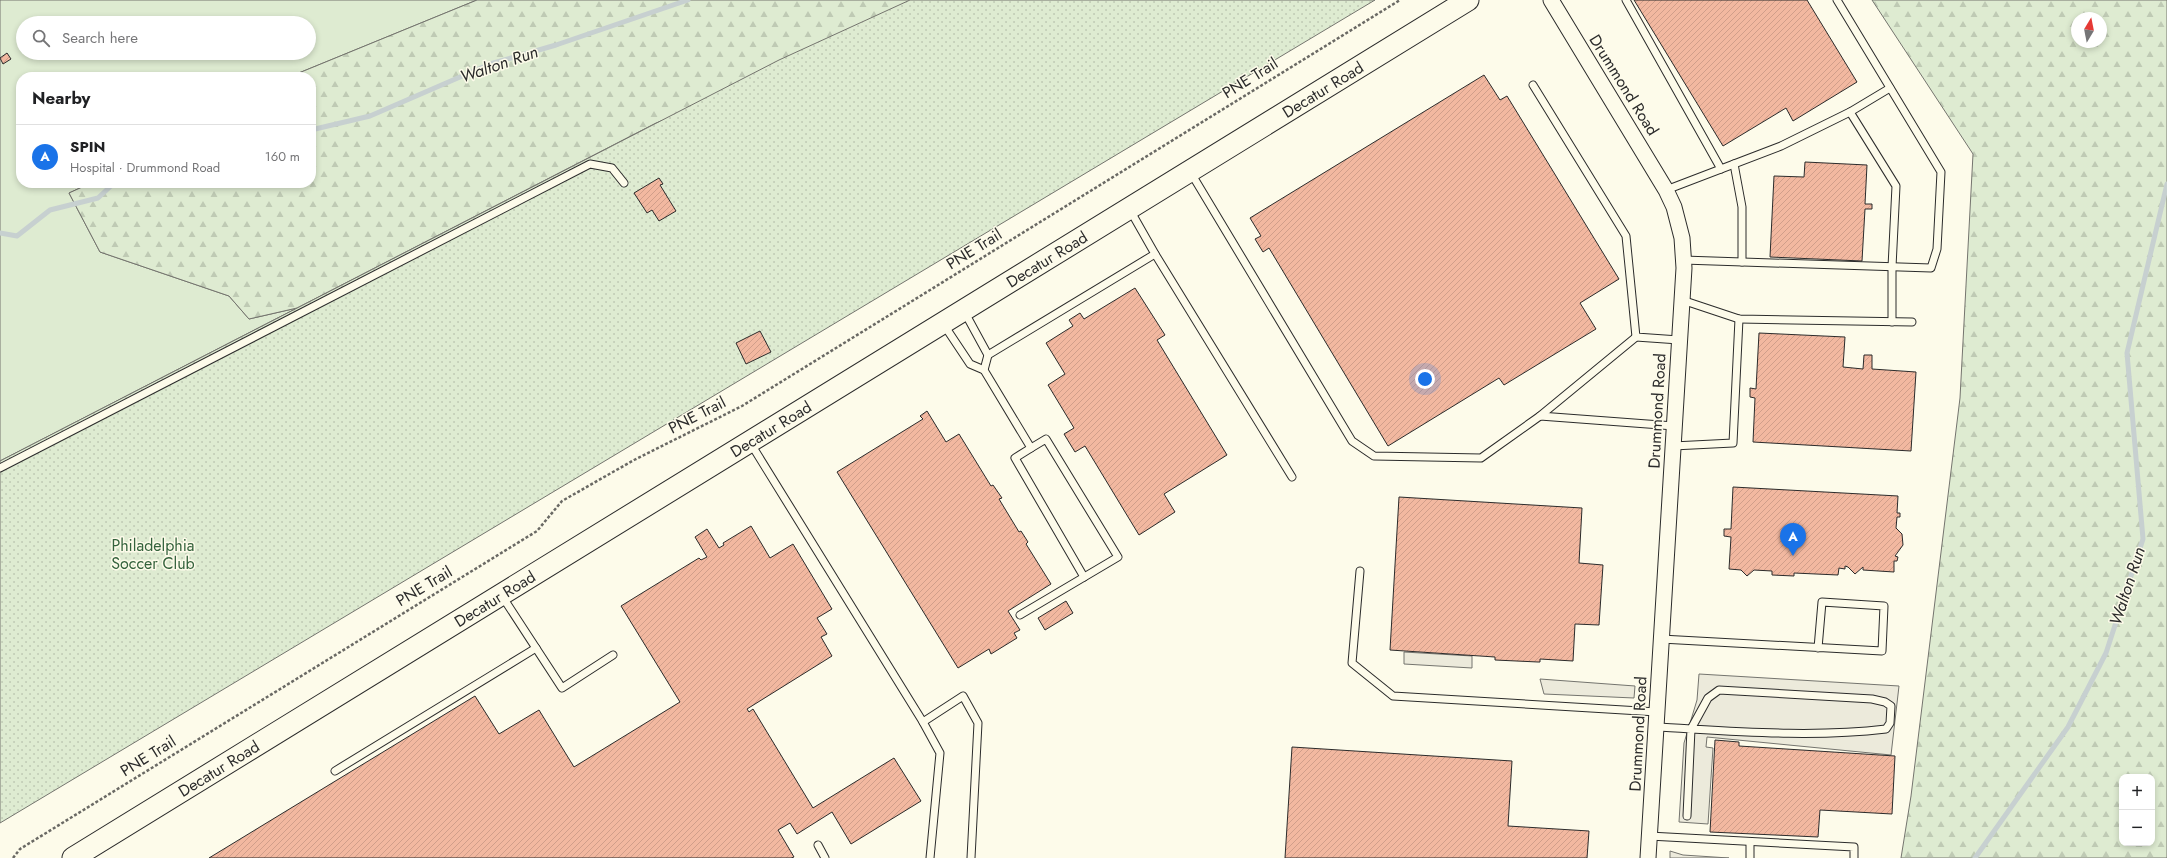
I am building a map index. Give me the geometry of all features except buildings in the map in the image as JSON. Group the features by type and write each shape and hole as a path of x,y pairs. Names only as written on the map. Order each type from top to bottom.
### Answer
{"street":[{"name":"Decatur Road","path":"73,858 1468,0"},
{"name":"Drummond Road","path":"1551,0 1666,190 1675,213 1682,238 1682,300 1648,858"}],"lane":[{"path":"1626,0 1721,169"},
{"path":"1683,260 1892,268 1931,268 1937,249 1941,172 1838,0"},
{"path":"1533,85 1626,236 1636,337"},
{"path":"1666,190 1781,146 1850,112 1890,88"},
{"path":"1850,112 1896,186 1892,268 1892,322"},
{"path":"0,468 590,164 612,168 624,183"},
{"path":"1734,164 1742,207 1742,262"},
{"path":"1190,171 1352,441 1374,456 1481,458 1540,416 1636,337 1679,340"},
{"path":"1129,208 1155,254 1292,477"},
{"path":"984,370 988,355 1155,254"},
{"path":"1682,300 1739,319 1912,322"},
{"path":"963,310 988,355"},
{"path":"1673,446 1733,443 1739,319"},
{"path":"943,323 970,364 984,370 1031,448"},
{"path":"1540,416 1674,426"},
{"path":"1020,615 1118,557 1046,439 1015,458 1084,577"},
{"path":"750,442 923,722 940,753 930,858"},
{"path":"1360,571 1352,663 1393,696 1656,720 1691,729 1760,732 1864,732 1886,729 1890,723 1891,706 1885,702 1872,699 1719,690 1708,698 1691,729 1687,816"},
{"path":"501,595 562,688 613,655"},
{"path":"1661,639 1818,648 1882,651 1884,606 1822,602 1818,648"},
{"path":"335,772 536,648"},
{"path":"923,722 963,696 978,723 971,858"},
{"path":"1649,836 1854,847 1854,858"},
{"path":"1750,842 1750,858"},
{"path":"818,845 825,858"}],"path":[{"name":"PNE Trail","path":"13,858 20,849 537,531 562,501 634,460 742,406 1400,0"}],"green space":[{"path":"0,0 477,0 301,72 16,72 16,188 80,188 69,193 100,252 229,296 249,319 297,308 0,461"},
{"path":"477,0 970,0 656,123 297,308 249,319 229,296 100,252 69,193 80,188 316,188 316,72 301,72"},
{"name":"Philadelphia Soccer Club","path":"910,0 1375,0 0,823 0,461 779,60"},
{"path":"1872,0 2167,0 2167,858 1901,858 1911,796 1960,398 1973,154"}],"shaded area":[{"path":"1404,652 1472,656 1472,668 1404,664"},
{"path":"1699,674 1899,686 1891,755 1707,737 1706,747 1713,748 1708,824 1679,822 1684,743 1697,700"},
{"path":"1540,679 1635,686 1634,698 1544,694"},
{"path":"1670,851 1683,855 1729,858 1670,858"}],"waterway":[{"name":"Walton Run","path":"316,129 370,116 490,64 556,45 688,0"},
{"name":"Walton Run","path":"1975,858 2068,727 2106,653 2143,539 2127,353 2167,184"},
{"name":"Walton Run","path":"0,233 17,236 50,210 98,198 109,188"}],"place":[{"name":"SPIN","path":"1793,556"}]}
